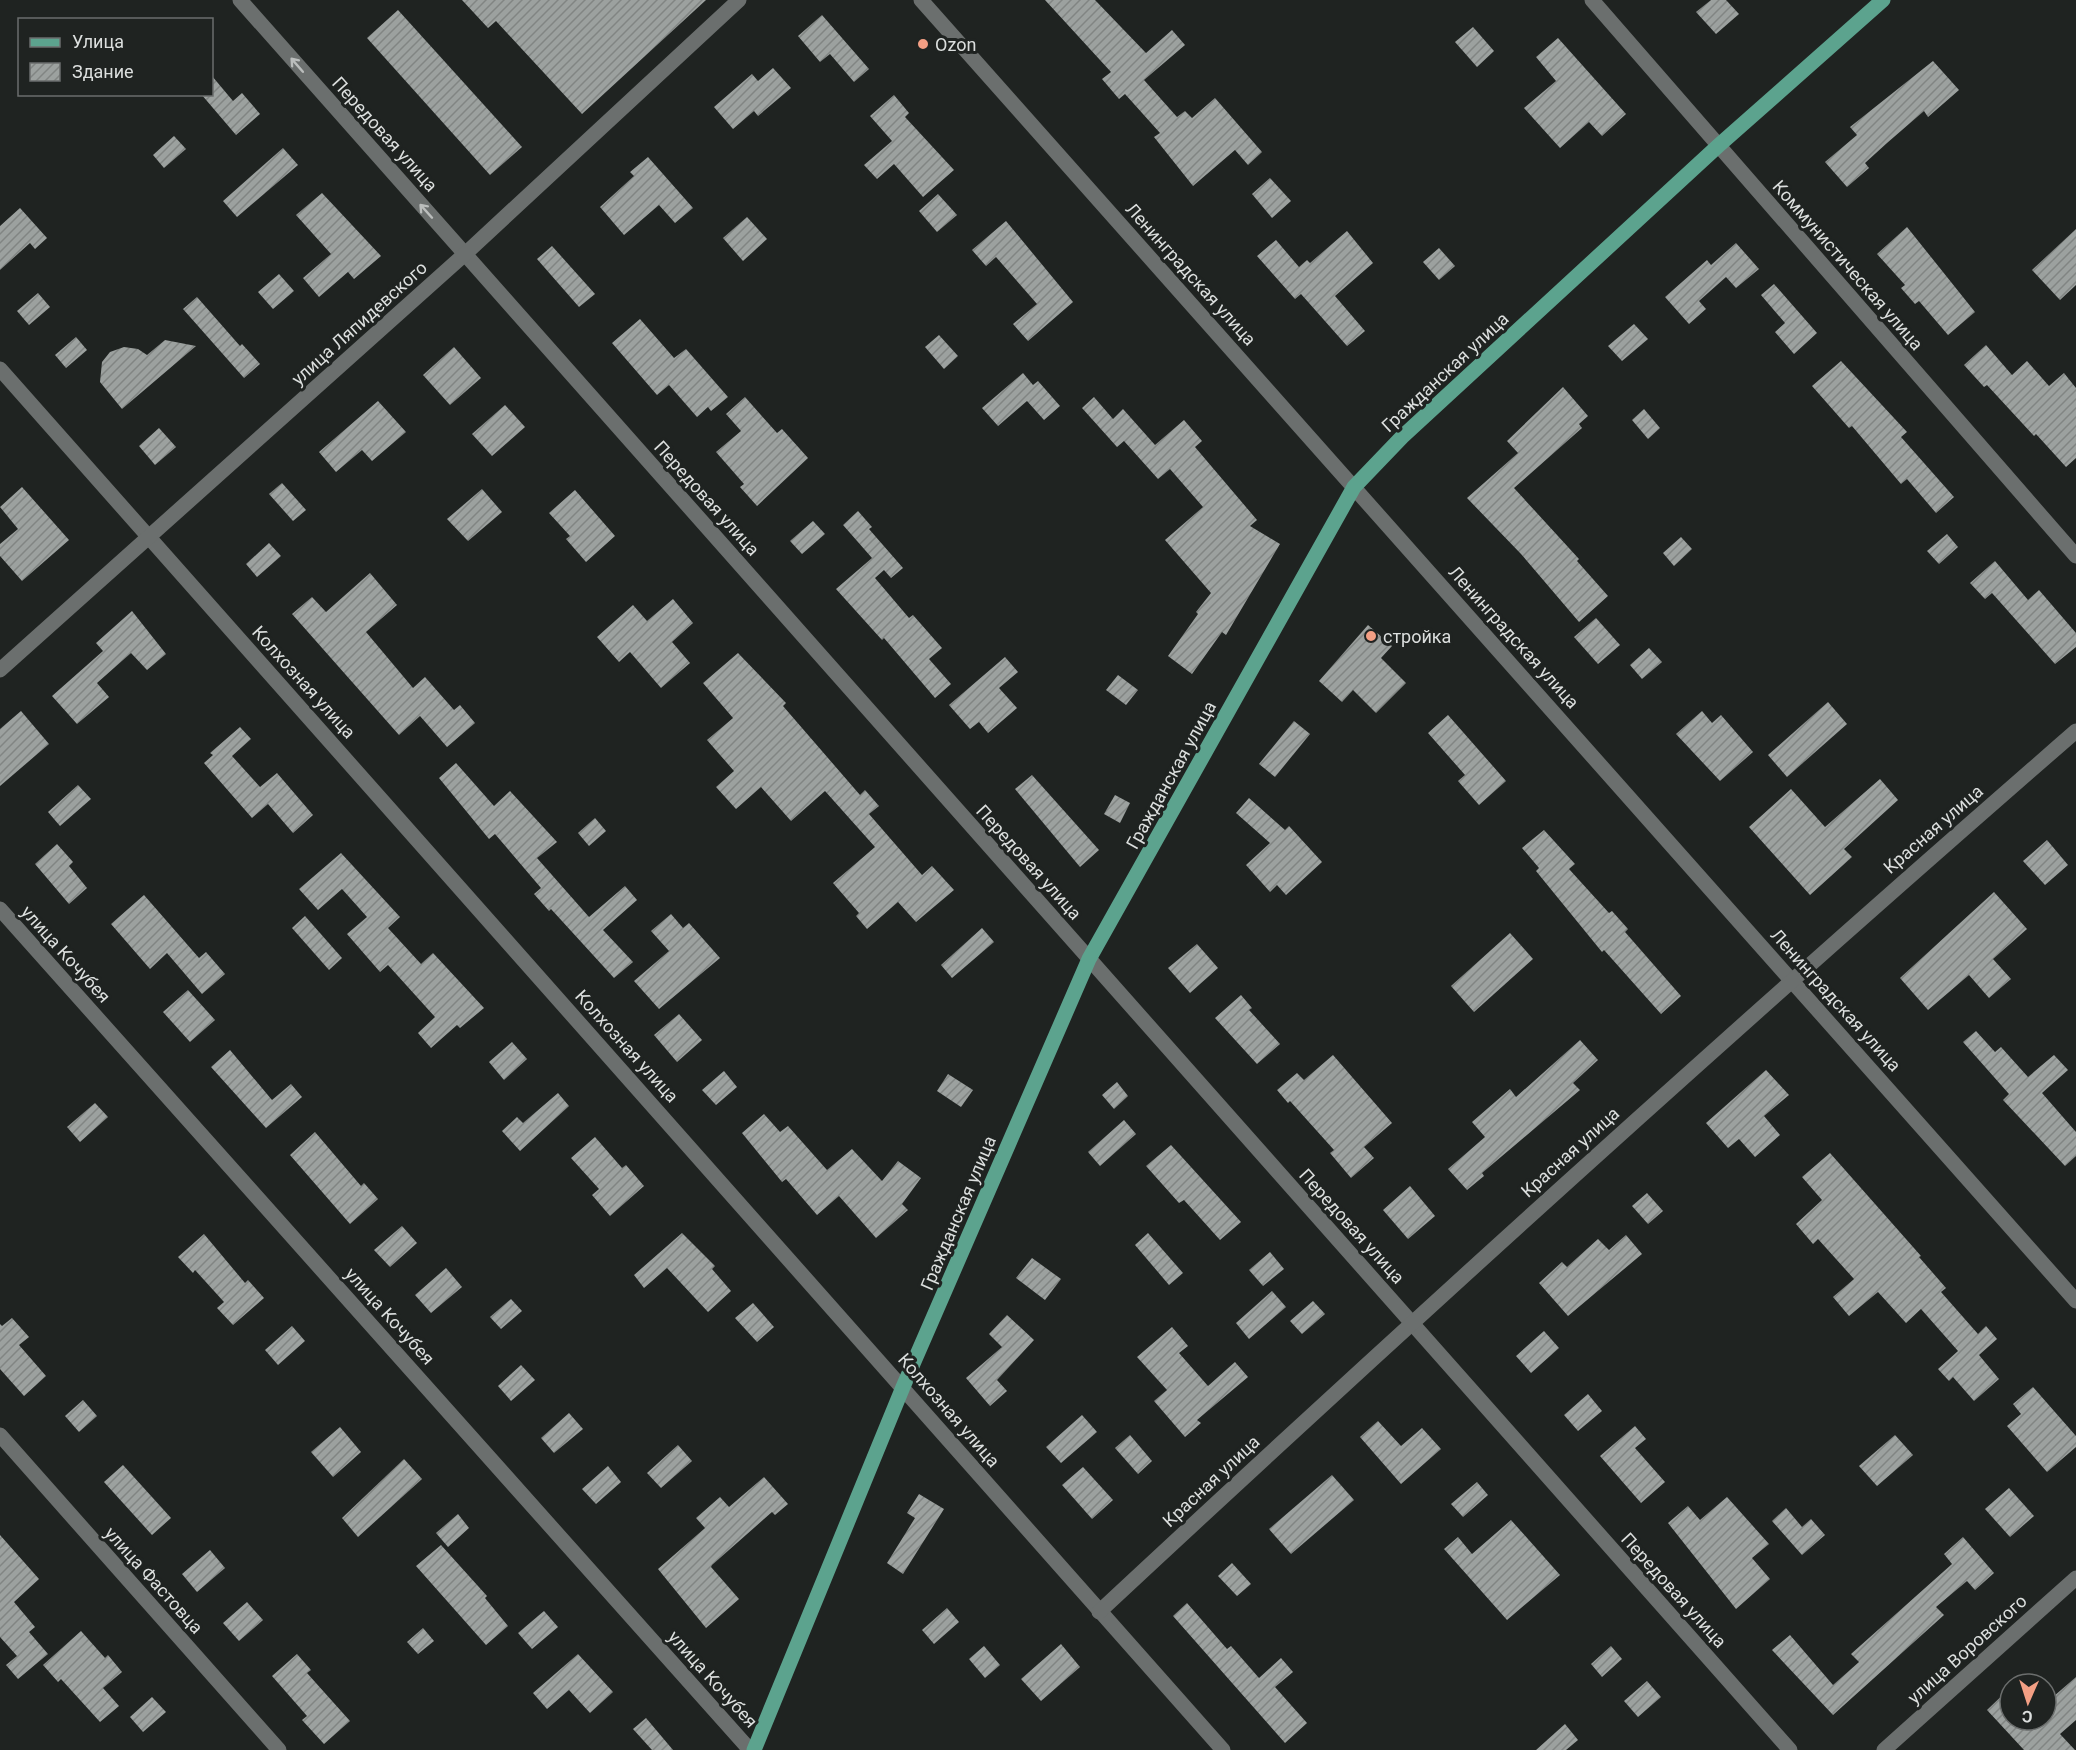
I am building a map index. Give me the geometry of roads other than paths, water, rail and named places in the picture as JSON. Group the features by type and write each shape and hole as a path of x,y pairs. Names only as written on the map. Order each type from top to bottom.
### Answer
{"main road":[{"name":"Гражданская улица","path":"752,1750 903,1387 1089,959 1354,487 1402,437 1718,146 1883,0"}],"street":[{"name":"Передовая улица","path":"240,0 1790,1750"},
{"name":"улица Ляпидевского","path":"0,670 465,254 739,0"},
{"name":"Ленинградская улица","path":"921,0 2076,1301"},
{"name":"Коммунистическая улица","path":"1592,0 2076,555"},
{"name":"Колхозная улица","path":"0,369 1223,1750"},
{"name":"Красная улица","path":"1099,1612 1411,1322 1791,979 2076,731"},
{"name":"улица Кочубея","path":"0,909 752,1750"},
{"name":"улица Фастовца","path":"0,1435 279,1750"},
{"name":"улица Воровского","path":"1884,1750 2076,1578"}],"place":[{"name":"Ozon","path":"923,44"},
{"name":"стройка","path":"1371,636"}]}
